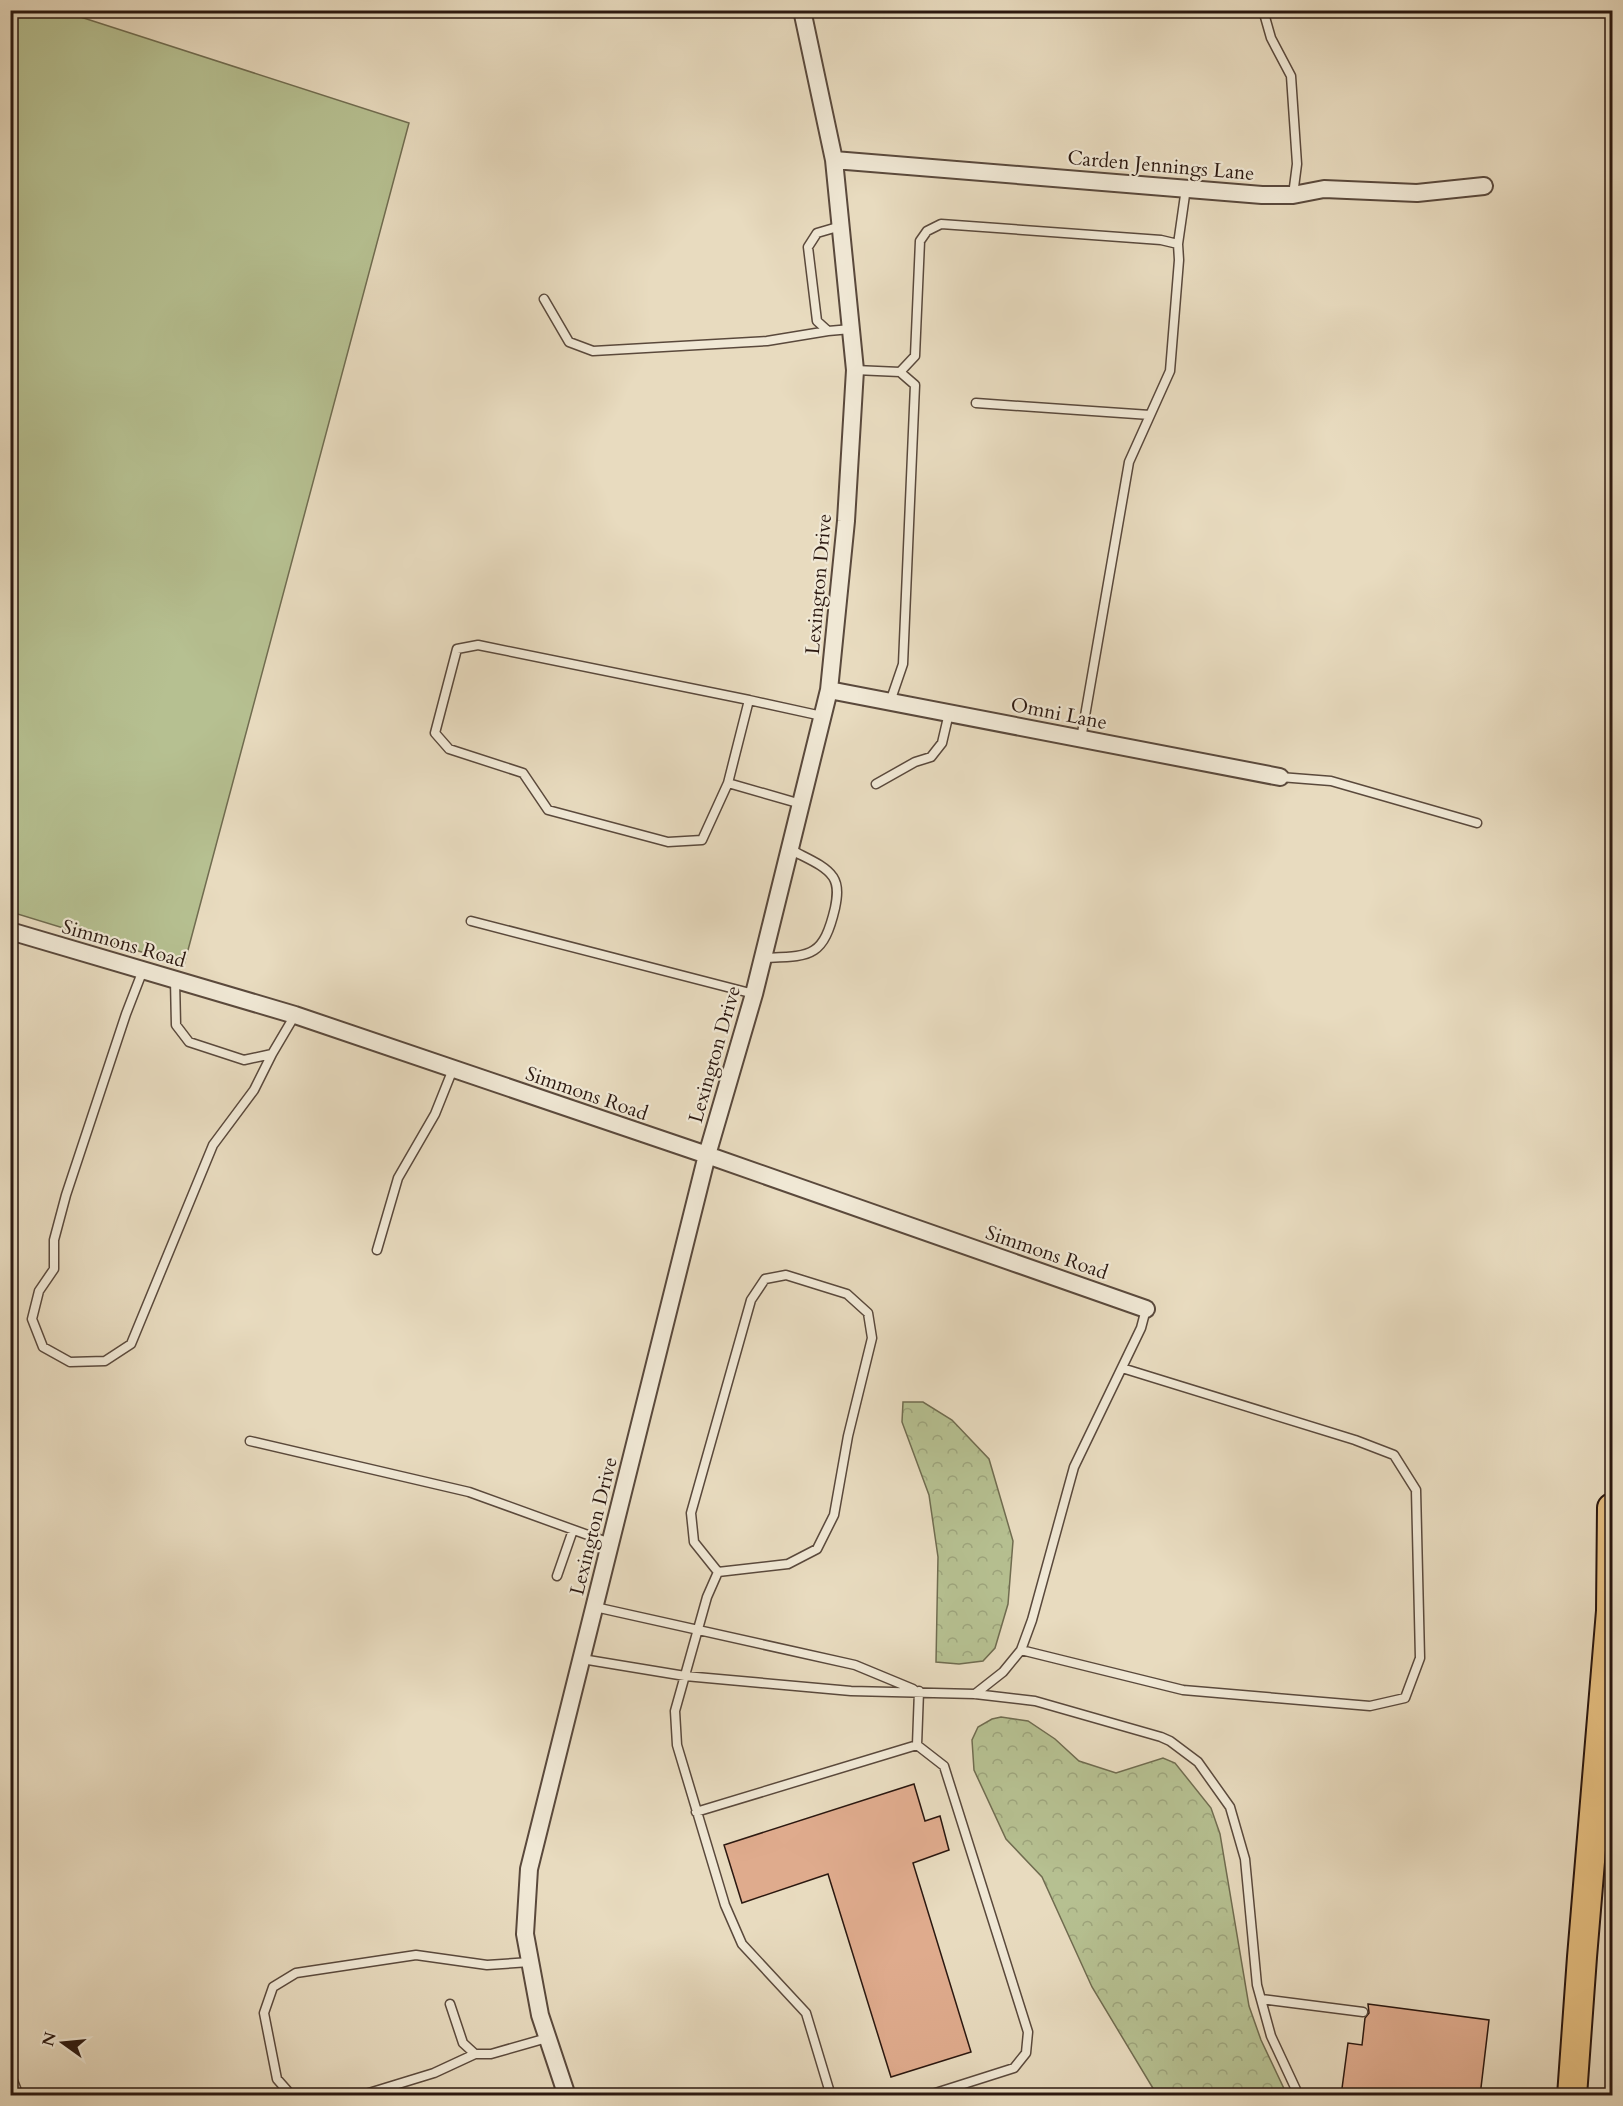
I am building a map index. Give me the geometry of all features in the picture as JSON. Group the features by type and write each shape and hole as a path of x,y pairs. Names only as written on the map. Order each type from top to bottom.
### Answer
{"highway":[{"path":"1572,2096 1611,1611 1612,1508"}],"street":[{"name":"Lexington Drive","path":"567,2096 540,2015 525,1935 530,1869 707,1155 753,994 829,690 846,521 855,370 834,160 802,10"},
{"name":"Carden Jennings Lane","path":"834,160 1262,195 1293,195 1324,189 1417,193 1484,186"},
{"name":"Omni Lane","path":"829,690 1280,777"},
{"name":"Simmons Road","path":"10,931 295,1015 707,1155 1146,1309"}],"lane":[{"path":"1263,10 1271,38 1291,76 1297,164 1293,195"},
{"path":"1081,738 1129,462 1170,371 1179,260 1178,244 1186,188"},
{"path":"900,372 915,356 920,241 927,231 941,224 1161,240 1178,244"},
{"path":"828,331 816,321 808,247 817,233 841,225"},
{"path":"544,299 569,342 593,351 767,341 851,329"},
{"path":"855,370 900,372 915,385 903,664 890,702"},
{"path":"976,403 1150,415"},
{"path":"749,700 728,783 702,840 668,842 548,810 523,772 449,749 435,733 457,649 478,645 749,700 822,717"},
{"path":"876,784 915,762 932,757 942,743 949,713"},
{"path":"1280,777 1331,782 1477,823"},
{"path":"728,783 801,804"},
{"path":"762,958 802,956 819,949 829,931 838,894 833,877 790,849"},
{"path":"471,921 753,994"},
{"path":"143,970 126,1014 66,1195 54,1240 54,1269 39,1291 32,1319 43,1347 70,1362 105,1362 131,1344 213,1144 254,1090 295,1015"},
{"path":"175,980 176,1025 189,1042 244,1060 273,1054"},
{"path":"377,1250 398,1178 435,1114 453,1070"},
{"path":"786,1275 848,1294 867,1313 872,1338 849,1436 834,1515 817,1549 788,1564 718,1572 694,1542 691,1513 751,1300 765,1279 786,1275"},
{"path":"975,1694 1003,1671 1021,1650 1032,1620 1074,1467 1141,1328 1146,1309"},
{"path":"1021,1650 1183,1690 1370,1706 1405,1698 1420,1658 1416,1490 1394,1455 1355,1440 1122,1368"},
{"path":"250,1441 469,1492 610,1543"},
{"path":"557,1576 573,1530"},
{"path":"718,1572 707,1597 675,1711 677,1745 725,1905 742,1944 806,2013 831,2096"},
{"path":"595,1607 855,1665 919,1691"},
{"path":"582,1659 686,1676 851,1691 975,1694 1035,1701 1170,1741 1198,1762 1230,1807 1245,1858 1257,1985 1272,2036 1299,2096"},
{"path":"917,1745 919,1691"},
{"path":"696,1812 917,1745"},
{"path":"917,1745 944,1766 1028,2032 1026,2053 1014,2068 926,2096"},
{"path":"292,2096 277,2079 264,2013 273,1987 296,1973 416,1955 487,1965 530,1962"},
{"path":"1261,1999 1363,2012"},
{"path":"450,2004 463,2043 475,2054"},
{"path":"359,2096 434,2073 475,2054 491,2054 548,2038"},
{"path":"10,2073 19,2096"}],"green space":[{"path":"10,11 62,11 409,123 184,965 11,912"},
{"path":"903,1402 923,1402 952,1420 989,1459 1013,1541 1008,1604 995,1648 983,1661 959,1664 936,1662 938,1557 929,1495 902,1422"},
{"path":"1001,1717 1028,1721 1055,1739 1079,1761 1116,1773 1163,1758 1175,1763 1211,1808 1220,1834 1249,2006 1261,2040 1287,2095 1157,2095 1092,1987 1042,1877 1006,1839 974,1770 972,1740 978,1727"}],"building":[{"path":"914,1784 925,1821 940,1816 949,1850 913,1863 971,2052 891,2077 828,1874 742,1903 724,1845"},
{"path":"1368,2004 1489,2020 1480,2096 1341,2096 1348,2043 1362,2045 1365,2018 1369,2013"}]}
